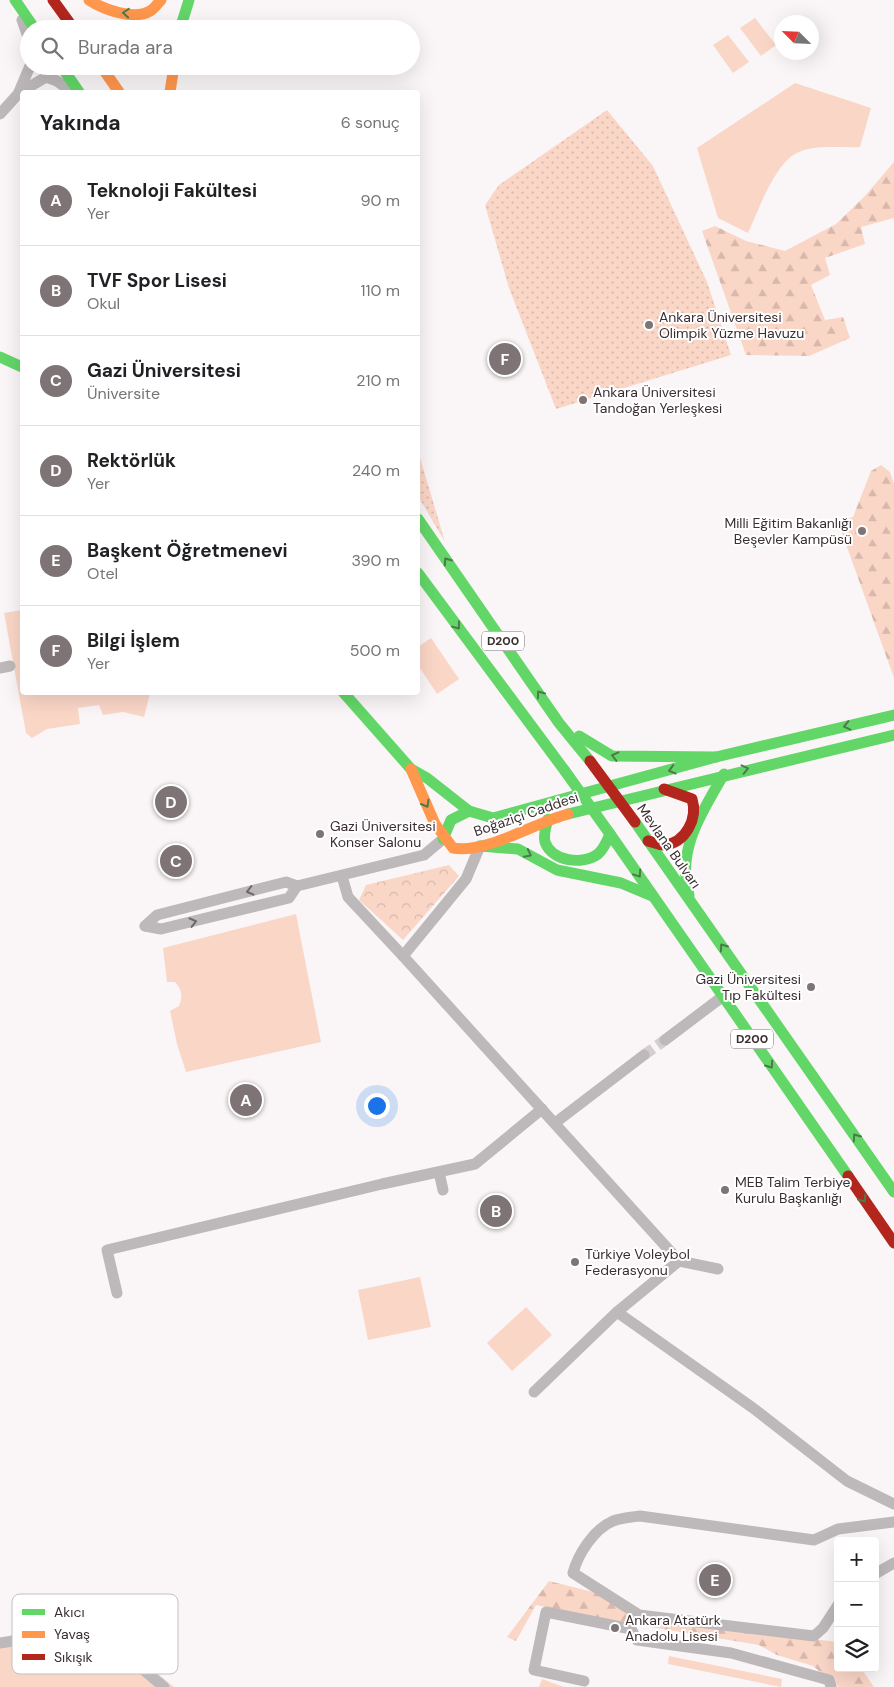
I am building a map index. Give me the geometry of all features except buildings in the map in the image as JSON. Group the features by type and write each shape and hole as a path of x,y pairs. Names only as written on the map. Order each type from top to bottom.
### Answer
{"main road":[{"path":"14,0 28,20"},
{"path":"53,0 67,20"},
{"path":"89,0 96,5 122,14 149,12 161,0"},
{"path":"183,20 189,0"},
{"path":"67,75 78,90"},
{"path":"107,75 118,90"},
{"path":"170,90 173,75"},
{"path":"0,357 20,367"},
{"name":"Mevlana Bulvarı","path":"420,522 559,723 635,822 894,1192"},
{"name":"D200","path":"420,576 610,834 894,1243"},
{"path":"345,695 411,769 427,778 469,811"},
{"path":"559,723 599,750 612,756 716,757 894,715"},
{"name":"Boğaziçi Caddesi","path":"716,757 493,818 469,811 450,819 445,826 443,839 453,848 464,850 480,846 548,819 724,774 894,734"},
{"path":"411,769 416,787 443,839"},
{"path":"692,904 683,874 689,848 700,818 724,774"},
{"path":"648,841 663,845 676,840 688,831 694,816 692,799 664,790"},
{"path":"548,819 544,829 545,846 552,853 570,860 583,861 599,854 610,834"},
{"path":"480,846 502,846 518,849 557,870 621,883 652,896"}],"street":[{"path":"14,0 22,20"},
{"path":"20,90 26,75"},
{"path":"24,90 46,78 57,81 69,90"},
{"path":"0,114 19,93"},
{"path":"297,886 289,898 161,929 145,926 157,915 286,882 297,886 424,855 443,839"},
{"path":"404,956 466,879 480,846"},
{"path":"342,876 348,897 404,956 679,1261 718,1269"},
{"path":"665,1040 722,997"},
{"path":"555,1123 644,1055"},
{"path":"117,1293 107,1250 475,1164 542,1109"},
{"path":"439,1172 443,1190"},
{"path":"534,1392 617,1312 679,1261"},
{"path":"617,1312 753,1408 848,1481 894,1504"},
{"path":"834,1611 823,1628 814,1636 639,1614 573,1573 576,1562 595,1534 613,1521 640,1516 814,1540 838,1529 894,1522"},
{"path":"879,1572 894,1563"},
{"path":"584,1681 534,1670 546,1612 631,1629 636,1640 731,1653 829,1680 832,1687"},
{"path":"148,1674 164,1687"}],"green space":[{"path":"755,18 774,42 774,46 761,56 740,28"},
{"path":"728,35 749,62 733,73 713,45"},
{"path":"795,83 871,108 860,147 810,149 795,154 787,160 774,178 748,233 718,218 697,148"},
{"path":"607,110 653,166 707,282 731,355 556,409 509,288 485,205 499,185"},
{"path":"894,162 894,218 861,227 865,244 825,258 830,275 811,285 825,320 843,317 850,338 809,356 746,355 702,231 715,226 746,241 785,251 836,224 864,197"},
{"path":"420,458 445,542 420,499"},
{"path":"881,465 890,472 894,484 894,678 838,522 853,517 871,471"},
{"path":"20,610 20,695 150,695 144,717 123,712 103,715 99,705 78,708 80,724 47,729 32,738 26,733 4,613"},
{"path":"431,638 459,679 437,694 420,668 420,646"},
{"path":"449,865 459,876 403,940 359,900 366,885"},
{"path":"296,914 321,1042 186,1072 177,1044 170,1011 179,1006 181,993 175,982 167,982 163,948"},
{"path":"420,1277 431,1327 368,1340 358,1290"},
{"path":"526,1307 552,1335 512,1371 487,1343"},
{"path":"549,1581 601,1594 637,1619 834,1642 834,1672 864,1672 874,1687 839,1687 813,1666 777,1655 759,1645 626,1623 536,1605 516,1641 507,1637"},
{"path":"12,1638 12,1674 158,1674 174,1687 0,1687 0,1639"},
{"path":"669,1656 782,1679 781,1687 668,1664"},
{"path":"542,1679 564,1687 539,1687"}],"tunnel":[{"path":"644,1055 665,1040"}],"traffic: fast":[{"path":"15,0 29,20"},
{"path":"183,20 189,0"},
{"path":"67,75 78,90"},
{"path":"0,357 20,366"},
{"path":"420,522 559,723 590,761"},
{"path":"420,576 565,771"},
{"path":"346,695 411,769 427,778 469,811 493,818 716,757 894,715"},
{"path":"568,814 894,735"},
{"path":"579,736 612,756 716,757"},
{"path":"565,771 610,834"},
{"path":"689,895 686,862 693,832 724,774"},
{"path":"443,839 451,820 469,811"},
{"path":"548,819 545,842 554,854 568,860 584,860 598,854 604,847 610,834 848,1176"},
{"path":"635,822 894,1192"},
{"path":"480,846 518,849 557,870 621,883 652,896"}],"traffic: slow":[{"path":"89,0 119,13 136,15 150,11 161,0"},
{"path":"107,75 118,90"},
{"path":"170,90 173,75"},
{"path":"411,769 435,824 453,848 466,849 495,842 568,814"}],"traffic: jam":[{"path":"53,0 67,20"},
{"path":"590,761 635,822"},
{"path":"648,841 662,845 672,843 684,835 692,821 692,799 664,789"},
{"path":"848,1176 894,1243"}],"place":[{"name":"Ankara Üniversitesi Olimpik Yüzme Havuzu","path":"649,325"},
{"name":"Bilgi İşlem","path":"505,359"},
{"name":"Ankara Üniversitesi Tandoğan Yerleşkesi","path":"583,400"},
{"name":"Milli Eğitim Bakanlığı Beşevler Kampüsü","path":"862,531"},
{"name":"Rektörlük","path":"171,802"},
{"name":"Gazi Üniversitesi Konser Salonu","path":"320,834"},
{"name":"Gazi Üniversitesi","path":"176,861"},
{"name":"Gazi Üniversitesi Tıp Fakültesi","path":"811,987"},
{"name":"Teknoloji Fakültesi","path":"246,1100"},
{"name":"MEB Talim Terbiye Kurulu Başkanlığı","path":"725,1190"},
{"name":"TVF Spor Lisesi","path":"496,1211"},
{"name":"Türkiye Voleybol Federasyonu","path":"575,1262"},
{"name":"Başkent Öğretmenevi","path":"715,1580"},
{"name":"Ankara Atatürk Anadolu Lisesi","path":"615,1628"}]}
